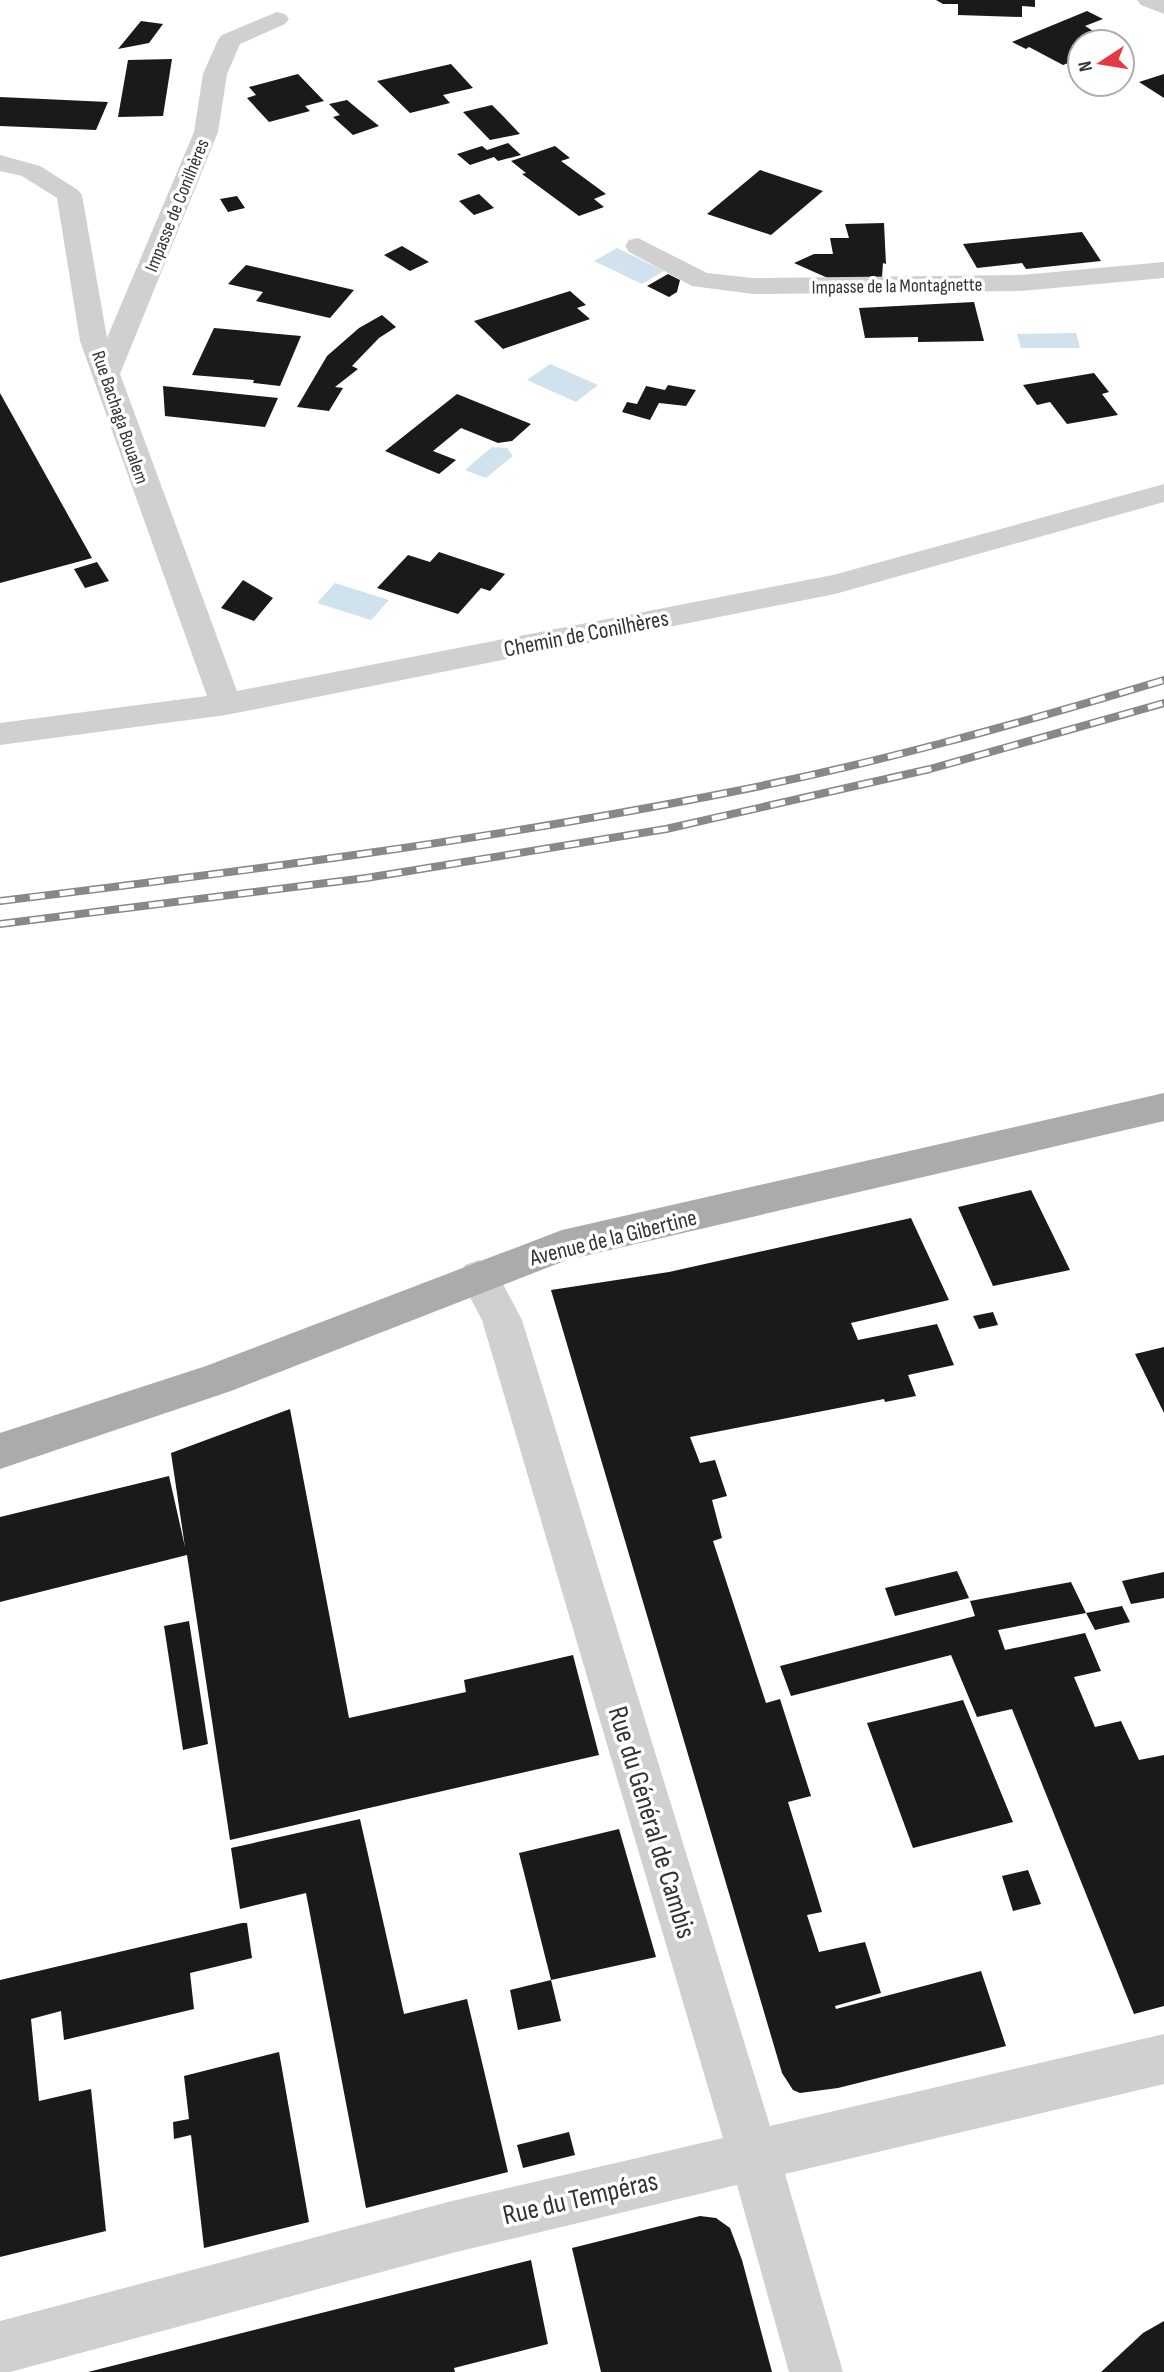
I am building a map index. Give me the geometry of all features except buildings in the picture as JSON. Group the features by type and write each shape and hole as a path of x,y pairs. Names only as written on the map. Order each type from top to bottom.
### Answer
{"main road":[{"name":"Avenue de la Gibertine","path":"0,1451 217,1379 562,1246 1164,1107"}],"street":[{"path":"1149,0 1164,7"},
{"name":"Impasse de Conilhères","path":"106,374 206,132 215,74 230,40 277,19"},
{"name":"Rue Bachaga Boualem","path":"0,163 32,171 69,195 94,341 226,704"},
{"name":"Impasse de la Montagnette","path":"638,246 701,280 753,286 1021,283 1164,270"},
{"name":"Chemin de Conilhères","path":"0,734 226,704 835,584 1164,493"},
{"name":"Rue du Général de Cambis","path":"479,1276 502,1320 816,2372"},
{"name":"Rue du Tempéras","path":"0,2348 452,2227 1164,2059"}],"water":[{"path":"617,248 664,271 642,284 594,261"},
{"path":"1076,333 1080,348 1021,348 1017,334"},
{"path":"550,364 598,385 576,402 527,380"},
{"path":"492,447 507,448 513,456 486,478 465,470"},
{"path":"335,583 389,600 371,620 317,603"}],"railway":[{"path":"0,901 458,840 731,792 949,741 1164,680"},
{"path":"0,924 366,878 666,829 930,769 1164,703"}]}
